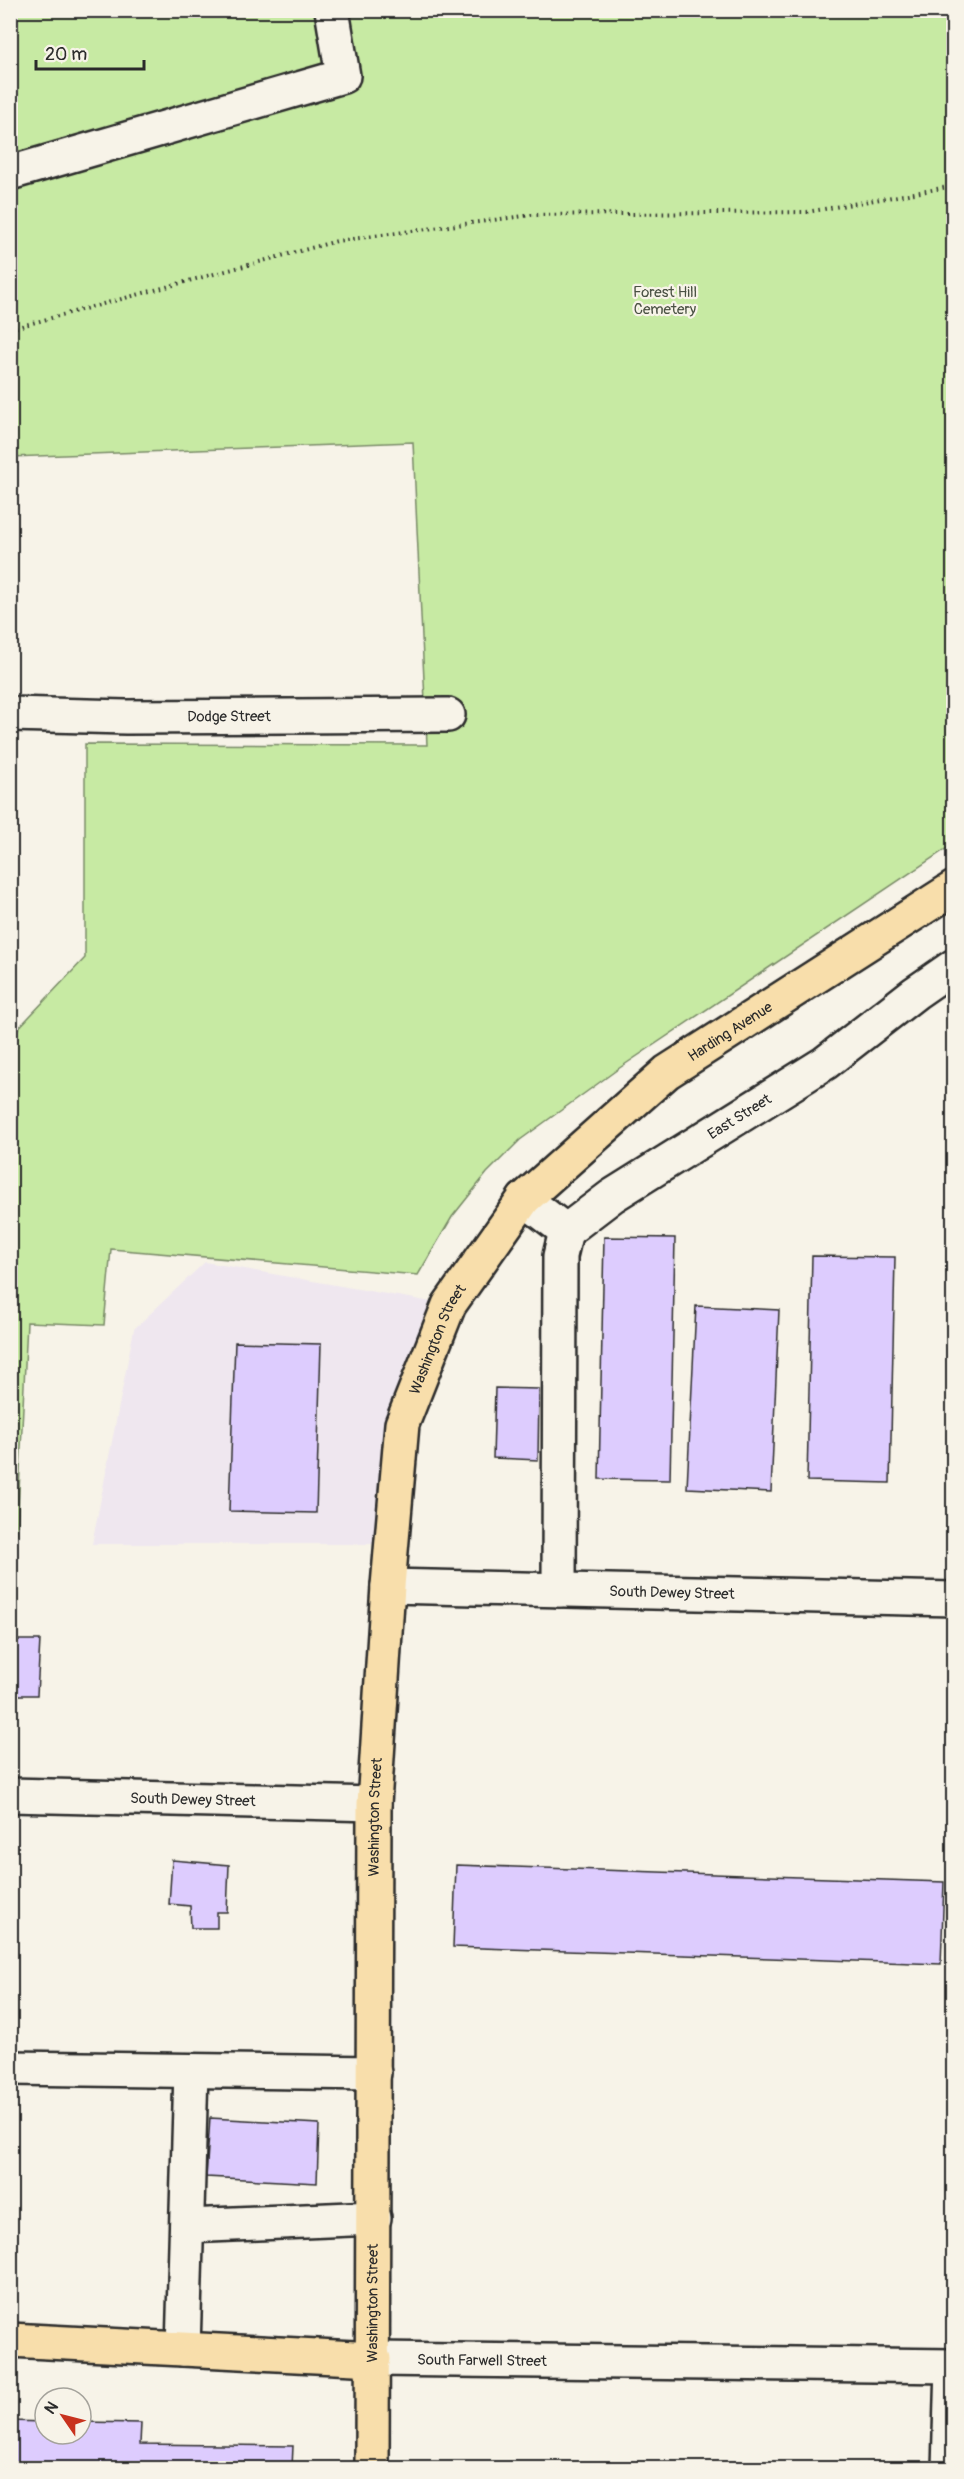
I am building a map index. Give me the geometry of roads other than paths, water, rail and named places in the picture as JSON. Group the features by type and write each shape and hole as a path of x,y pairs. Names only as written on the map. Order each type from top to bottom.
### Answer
{"main road":[{"name":"Harding Avenue","path":"524,1199 667,1072 954,888"},
{"name":"Washington Street","path":"372,2469 374,1804 388,1586 402,1424 449,1305 524,1199"},
{"name":"South Farwell Street","path":"10,2340 374,2359"}],"street":[{"path":"10,173 343,76 332,10"},
{"name":"Dodge Street","path":"10,714 126,717 448,715"},
{"name":"East Street","path":"566,1230 612,1196 825,1063 915,993 954,966"},
{"path":"524,1199 566,1230 560,1256 559,1590"},
{"name":"South Dewey Street","path":"388,1586 954,1599"},
{"name":"South Dewey Street","path":"10,1795 374,1804"},
{"path":"10,2068 374,2073"},
{"path":"183,2349 191,2071"},
{"path":"187,2226 374,2218"},
{"name":"South Farwell Street","path":"374,2359 953,2366"},
{"path":"949,2469 953,2366"}],"park label":[{"name":"Forest Hill Cemetery","path":"665,300"}]}
